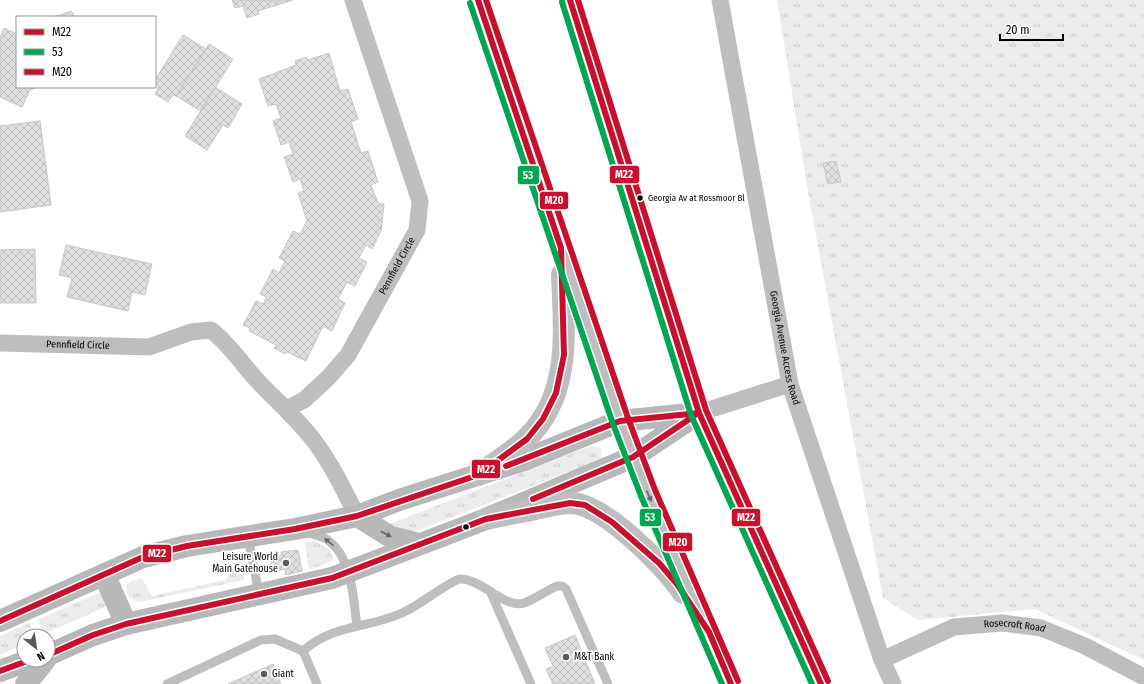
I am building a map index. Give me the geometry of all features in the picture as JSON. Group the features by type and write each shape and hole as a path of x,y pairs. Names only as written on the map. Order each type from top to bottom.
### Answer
{"main road":[{"path":"478,0 633,457 731,684"},
{"path":"570,0 699,413 821,684"},
{"path":"478,475 527,438 543,419 556,393 564,355 561,248"},
{"path":"486,519 570,503 585,506 612,522 658,563 677,584 708,632"}],"street":[{"name":"Pennfield Circle","path":"286,409 304,400 328,378 348,355 417,230 420,201 353,0"},
{"name":"Georgia Avenue Access Road","path":"720,0 790,384 882,660 893,684"},
{"name":"Pennfield Circle","path":"0,343 149,347 191,332 211,330 225,341 254,376 286,409 314,442 334,471 357,516"},
{"path":"0,622 143,557 187,546 295,529 357,516 524,460 620,421 699,413 790,384"},
{"path":"56,652 93,635 126,624 349,573 419,544 486,519 633,457 699,413"},
{"path":"357,516 391,537 419,544"},
{"path":"104,574 126,624"},
{"path":"0,606 26,609"},
{"name":"Rosecroft Road","path":"882,660 954,627 1002,623 1041,628 1085,646 1144,677"},
{"path":"0,671 16,666"},
{"path":"26,684 37,668"}],"lane":[{"path":"295,529 327,539 342,558 349,573 357,626"},
{"path":"248,537 259,594"},
{"path":"303,651 315,640 328,634 402,613 459,579 472,580 512,603 523,603 557,586 562,586 566,589 608,684"},
{"path":"490,591 531,684"},
{"path":"167,684 261,640 275,639 303,651 317,684"}],"green space":[{"path":"777,0 1144,0 1144,660 1035,609 918,620 883,598 808,192"},
{"path":"591,446 601,448 602,455 599,460 419,530 411,532 389,524"},
{"path":"315,541 330,550 334,560 309,570 305,542"},
{"path":"241,561 243,564 244,580 140,602 128,596 126,590 129,583 133,580 142,578 152,596 225,580"},
{"path":"101,592 107,604 105,607 56,629 41,628 37,620"},
{"path":"29,623 31,628 18,628"},
{"path":"16,629 16,648 0,655 0,636"}],"building":[{"path":"232,0 293,0 258,11 259,14 247,18 243,6 235,8"},
{"path":"71,11 74,16 57,16"},
{"path":"4,28 16,34 16,88 35,88 30,90 22,107 0,97 0,37"},
{"path":"183,35 206,49 176,96 173,95 168,102 155,94 159,87 156,85 156,78"},
{"path":"209,44 233,59 201,111 176,96"},
{"path":"329,53 340,91 348,89 358,119 351,122 361,153 368,151 378,182 371,185 378,203 384,204 381,231 372,249 366,245 359,258 367,262 355,286 347,282 338,299 345,303 332,331 323,326 306,361 287,352 285,354 274,348 276,345 249,331 250,328 243,325 256,301 263,304 267,297 260,294 273,269 279,273 285,261 279,258 293,231 300,234 307,221 298,193 304,191 300,179 293,182 284,157 293,154 289,142 281,145 273,121 281,118 276,104 268,106 259,79 296,65 295,61 306,57 308,60"},
{"path":"215,87 242,104 228,128 223,125 207,150 185,136"},
{"path":"40,121 51,205 0,212 0,126"},
{"path":"836,161 841,182 828,184 823,163"},
{"path":"66,245 152,264 145,295 132,292 128,311 67,297 72,278 59,275"},
{"path":"35,249 36,303 0,303 0,250"},
{"name":"Leisure World Main Gatehouse","path":"298,550 302,571 286,575 285,569 272,572 270,557 282,555 281,552"},
{"name":"M&T Bank","path":"575,635 595,684 553,684 546,669 553,666 545,648"},
{"name":"Giant","path":"273,664 281,684 228,684"}],"transit line":[{"name":"M22","path":"0,621 143,557 187,546 295,529 357,516 478,475 527,439 543,419 556,393 564,355 561,248 478,0"},
{"name":"M20","path":"486,0 628,418 655,490 738,681"},
{"name":"M22","path":"570,0 699,413 821,684"},
{"name":"M20","path":"578,0 706,410 828,681"},
{"name":"53","path":"562,2 691,415 812,684"},
{"name":"53","path":"470,3 613,424 641,496 722,684"},
{"name":"M22","path":"506,466 620,421 699,413"},
{"name":"M22","path":"533,499 633,457 694,416"},
{"name":"M22","path":"56,651 93,635 126,624 332,578 486,519 570,503 585,505 612,522 659,563 677,584 709,632 731,684"},
{"name":"M22","path":"0,671 16,665"}],"place":[{"name":"Georgia Av at Rossmoor Bl","path":"640,198"},
{"name":"Leisure World Main Gatehouse","path":"286,563"},
{"name":"M&T Bank","path":"566,657"},
{"name":"Giant","path":"264,674"}]}
